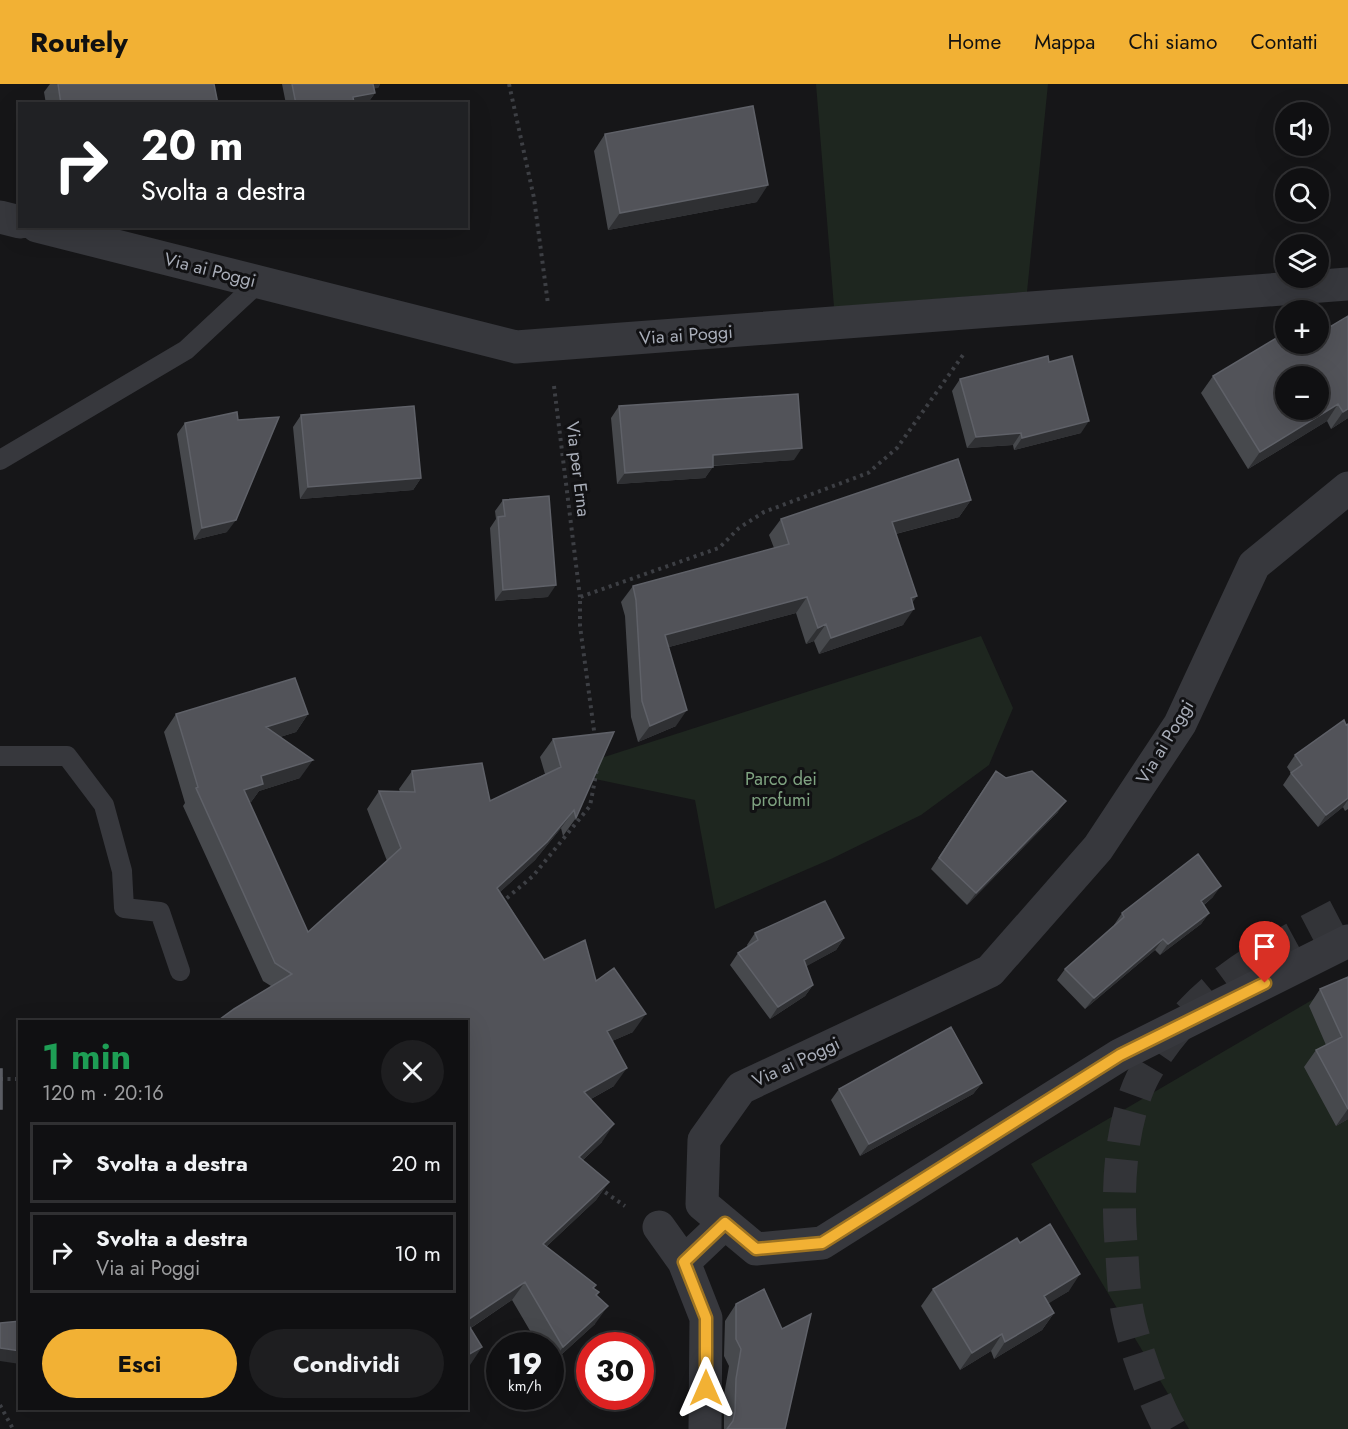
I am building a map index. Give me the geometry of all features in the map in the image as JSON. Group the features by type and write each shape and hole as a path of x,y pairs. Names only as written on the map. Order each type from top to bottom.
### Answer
{"street":[{"path":"0,217 18,222"},
{"name":"Via ai Poggi","path":"45,228 516,347 1348,284"},
{"name":"Via ai Poggi","path":"1348,488 1254,565 1180,724 1098,848 990,971 741,1088 704,1140 702,1204 756,1249 822,1243 1120,1055 1348,942"},
{"path":"684,1262 725,1223"},
{"path":"659,1227 684,1262 706,1318 705,1429"}],"lane":[{"path":"0,460 186,350 258,283"},
{"path":"0,756 67,756 104,805 122,871 124,908 160,912 180,971"}],"path":[{"name":"Via per Erna","path":"509,84 534,198 547,293 549,345 580,597 585,679 596,747"},
{"path":"580,597 719,548 739,528 764,512 868,472 897,448 962,356 972,312"},
{"path":"497,907 532,876 590,806 598,759"},
{"path":"0,1079 18,1079"},
{"path":"596,1186 659,1227"},
{"path":"0,1405 13,1429"}],"green space":[{"path":"816,84 1048,84 1027,292 834,307"},
{"name":"Parco dei profumi","path":"981,636 1013,708 989,765 921,815 831,859 715,909 695,800 595,779 598,759"},
{"path":"1348,979 1348,1429 1189,1429 1031,1164"}],"building":[{"path":"58,84 214,84 218,102 61,102"},
{"path":"292,84 373,84 375,93 353,97 354,102 296,102"},
{"path":"753,106 768,185 620,213 605,134"},
{"path":"1348,316 1348,409 1343,412 1338,404 1329,410 1329,366 1275,366 1275,420 1312,420 1260,452 1213,376 1275,339 1275,354 1329,354 1329,327"},
{"path":"1048,356 1049,362 1072,356 1089,421 1022,438 1021,433 976,437 960,379"},
{"path":"798,394 802,448 713,455 713,467 625,473 619,406"},
{"path":"414,406 421,478 308,487 301,415"},
{"path":"237,412 238,420 279,417 236,520 202,528 185,423"},
{"path":"958,459 971,500 892,522 917,596 911,598 914,609 831,638 826,624 818,628 807,597 665,635 687,710 650,726 642,701 636,600 633,586 789,544 781,519"},
{"path":"549,496 556,585 503,590 498,517 505,516 503,500"},
{"path":"295,678 308,714 266,727 313,760 261,776 263,784 244,790 308,932 401,848 379,791 415,792 412,771 482,763 490,801 561,767 553,739 614,732 576,818 574,810 547,842 497,888 544,960 585,940 596,981 614,968 646,1014 607,1031 627,1068 584,1092 614,1124 579,1157 609,1182 543,1244 596,1285 593,1288 599,1292 596,1295 608,1306 579,1332 576,1332 576,1335 564,1346 564,1332 554,1332 525,1282 468,1320 468,1020 219,1020 292,974 275,963 196,788 198,787 176,714"},
{"path":"1344,720 1346,725 1348,724 1348,798 1326,815 1291,773 1302,765 1295,755"},
{"path":"996,771 1006,778 1032,771 1066,801 976,893 939,858"},
{"path":"1198,854 1221,886 1201,901 1209,913 1168,944 1163,939 1094,998 1065,969 1124,917 1122,913"},
{"path":"825,901 844,938 804,960 813,985 778,1007 738,953 758,940 755,933"},
{"path":"1348,977 1348,1109 1316,1050 1342,1037 1320,989"},
{"path":"951,1027 982,1083 869,1144 839,1089"},
{"path":"0,1069 2,1069 2,1109 0,1109"},
{"path":"1050,1224 1080,1274 1044,1296 1054,1313 1005,1342 1002,1334 972,1353 933,1289 1017,1238 1020,1243"},
{"path":"764,1289 782,1329 811,1314 785,1429 727,1429 733,1421 735,1412 736,1379 741,1349 736,1339 736,1304"},
{"path":"18,1321 18,1351 0,1348 0,1323"},
{"path":"468,1324 482,1347 468,1355"}],"tunnel":[{"path":"1170,1429 1139,1354 1124,1289 1120,1173 1122,1152 1136,1093 1152,1062 1175,1029 1216,988 1273,950 1348,910"}],"route":[{"path":"706,1388 706,1318 684,1262 725,1223 756,1249 822,1243 1120,1055 1265,983"}]}
